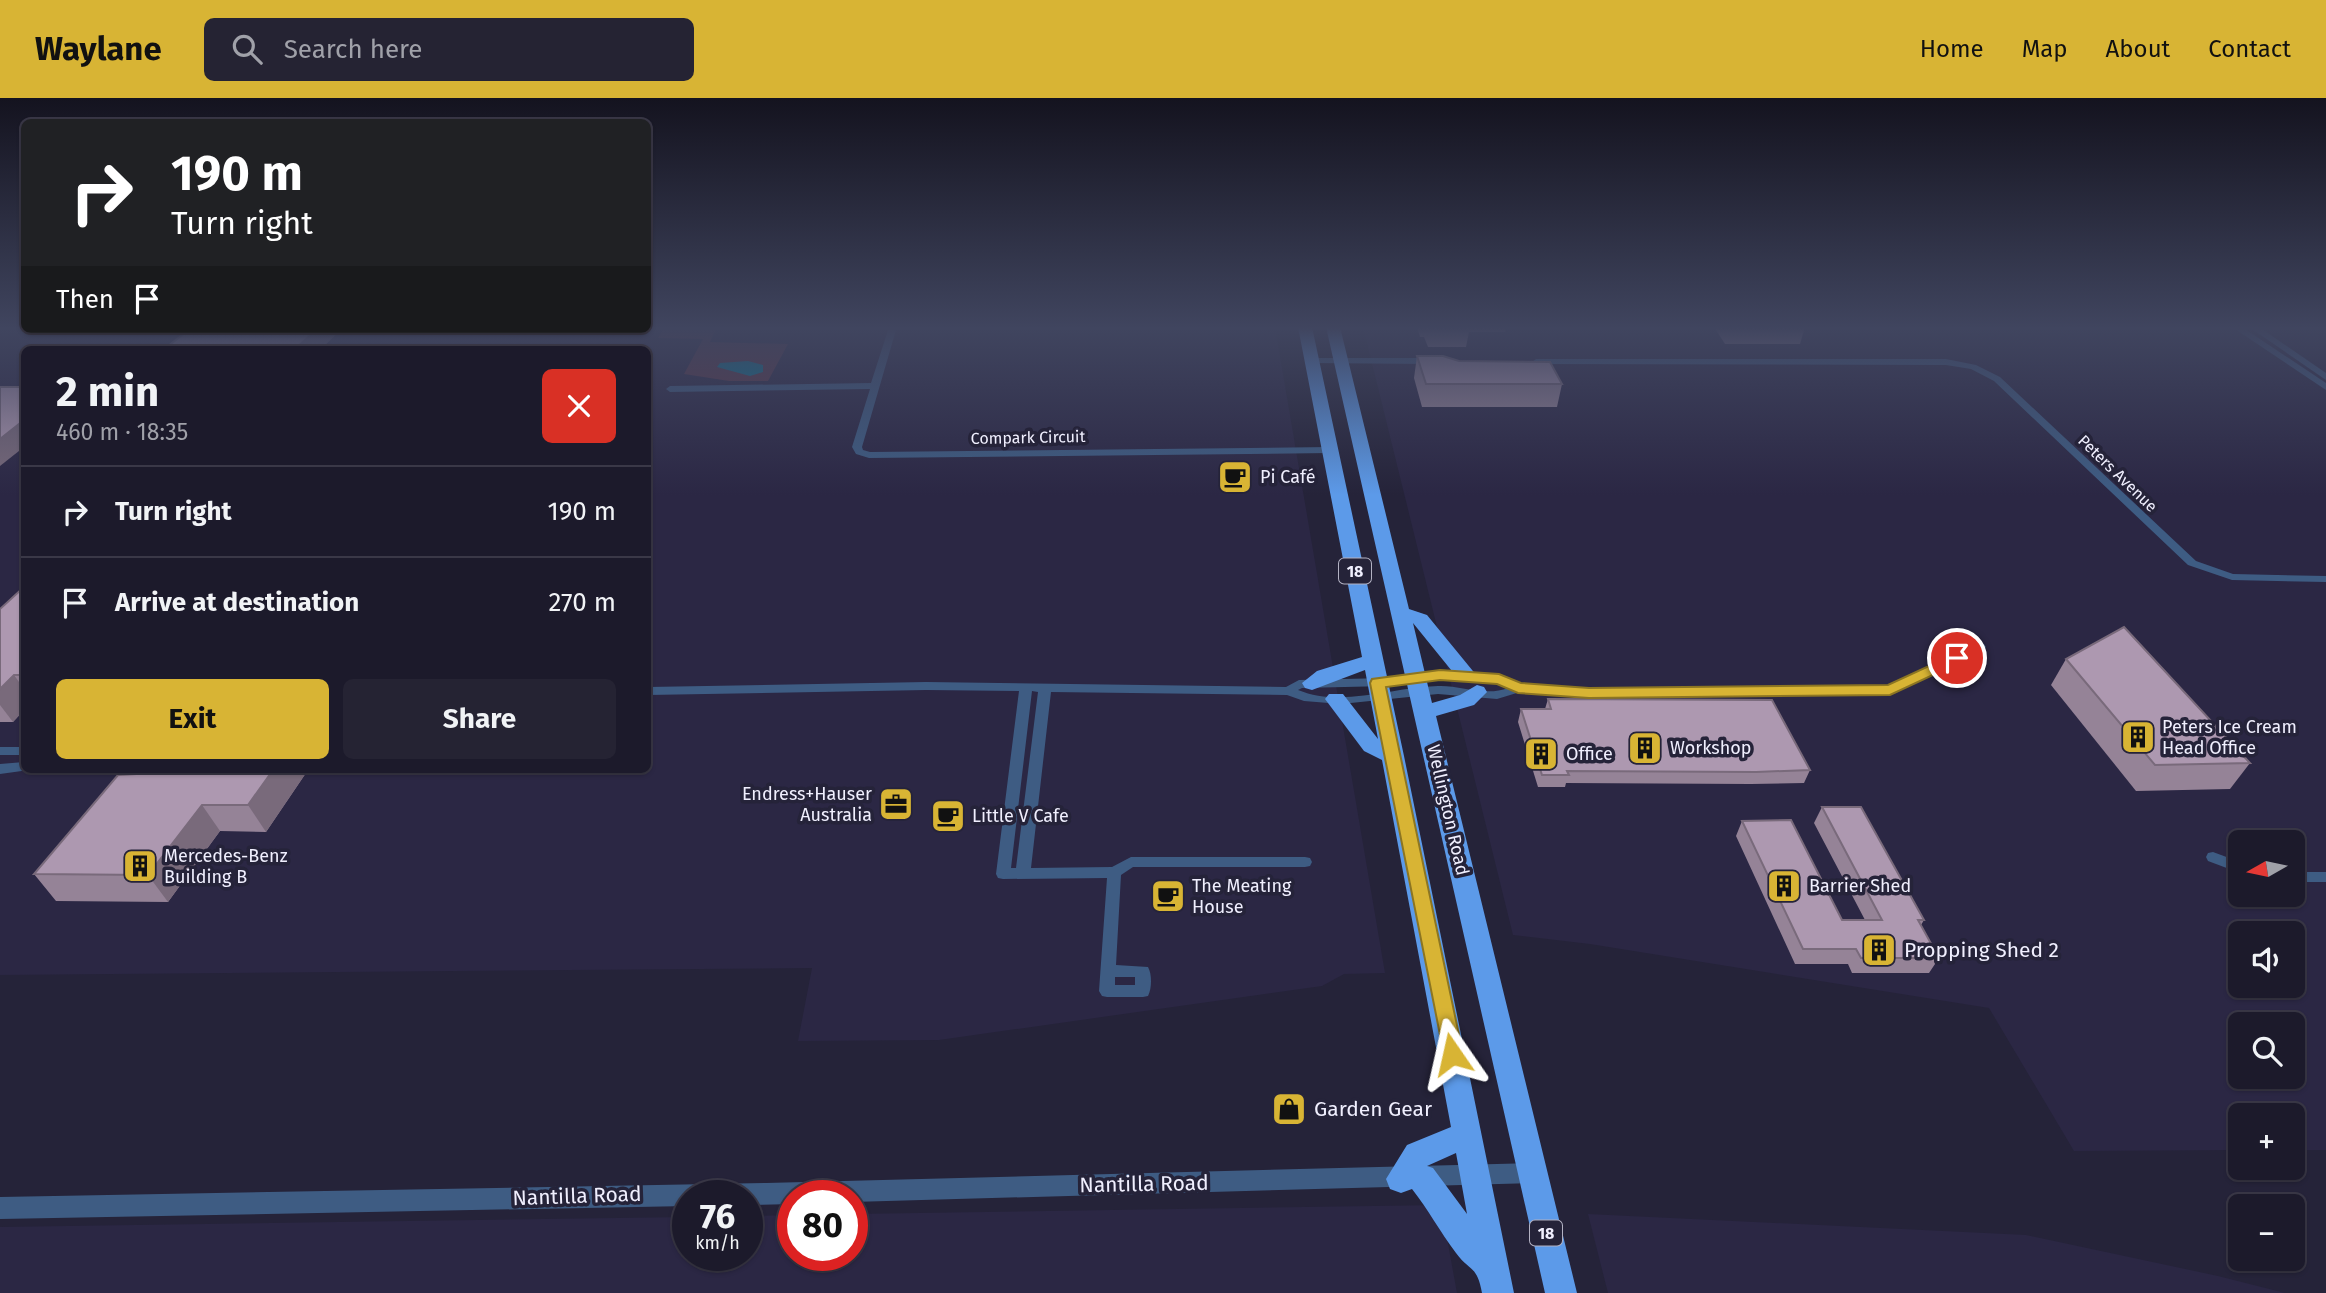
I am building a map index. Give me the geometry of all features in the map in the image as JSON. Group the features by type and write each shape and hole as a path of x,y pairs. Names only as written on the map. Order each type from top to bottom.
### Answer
{"highway":[{"name":"18","path":"1316,383 1495,1279"},
{"name":"Wellington Road","path":"1345,383 1421,693 1561,1293"},
{"path":"1401,613 1420,619 1472,684 1467,700 1421,693"},
{"path":"1312,683 1324,676 1373,660"},
{"path":"1336,699 1372,746 1393,757"},
{"path":"1467,1134 1417,1155 1412,1178 1446,1208 1468,1244 1495,1279"}],"street":[{"name":"Compark Circuit","path":"874,383 857,447 859,452 869,455 1330,450"},
{"name":"Peters Avenue","path":"1998,383 2192,563 2232,577 2326,579"},
{"path":"670,389 873,386"},
{"path":"1289,691 1299,684 1312,683 1421,693 1499,679 1518,688 1561,692 1653,694 1890,690 1980,647"},
{"path":"1472,684 1503,695 1518,688"},
{"path":"1026,687 1003,874 1114,872 1131,862 1306,862"},
{"path":"651,691 1045,687 1289,691 1301,698 1336,699 1379,690"},
{"path":"1023,873 1045,687"},
{"path":"0,751 21,751"},
{"path":"0,769 21,767"},
{"path":"2213,857 2228,863"},
{"path":"1108,971 1114,872"},
{"path":"2305,877 2326,877"},
{"name":"Nantilla Road","path":"0,1208 1412,1178 1532,1173"}],"shaded area":[{"path":"0,383 21,383 21,773 651,773 651,383 1284,383 1385,973 1344,974 1322,986 939,1040 798,1041 812,968 0,975"},
{"path":"1377,383 2326,383 2326,1150 2305,1150 2305,1103 2228,1103 2228,1150 2074,1151 1989,1008 1590,944 1513,935"},
{"path":"1441,1205 1457,1293 0,1293 0,1227 672,1217 672,1271 763,1271 763,1216 777,1215 777,1271 868,1271 868,1214"},
{"path":"1588,1214 2026,1235 2285,1293 1608,1293"}],"building":[{"path":"1426,383 1562,384 1426,384"},
{"path":"0,387 21,387 21,422 0,439"},
{"path":"21,590 21,675 14,675 0,689 0,609"},
{"path":"2124,627 2250,763 2155,765 2066,659"},
{"path":"1548,699 1772,700 1810,770 1567,771 1569,775 1542,775 1521,709 1551,709"},
{"path":"271,773 248,805 202,805 148,875 34,874 118,775"},
{"path":"1822,807 1861,807 1924,920 1918,920 1939,958 1861,958 1856,949 1803,949 1742,821 1791,820 1842,920 1882,920"}],"place":[{"name":"Pi Café","path":"1235,477"},
{"name":"Peters Ice Cream Head Office","path":"2138,737"},
{"name":"Workshop","path":"1645,748"},
{"name":"Office","path":"1541,754"},
{"name":"Endress+Hauser Australia","path":"896,804"},
{"name":"Little V Cafe","path":"948,816"},
{"name":"Mercedes-Benz Building B","path":"140,866"},
{"name":"Barrier Shed","path":"1784,886"},
{"name":"The Meating House","path":"1168,896"},
{"name":"Propping Shed 2","path":"1879,950"},
{"name":"Garden Gear","path":"1289,1109"}],"route":[{"path":"1452,1054 1378,683 1440,675 1499,679 1518,688 1589,693 1890,690 1957,658"}]}
